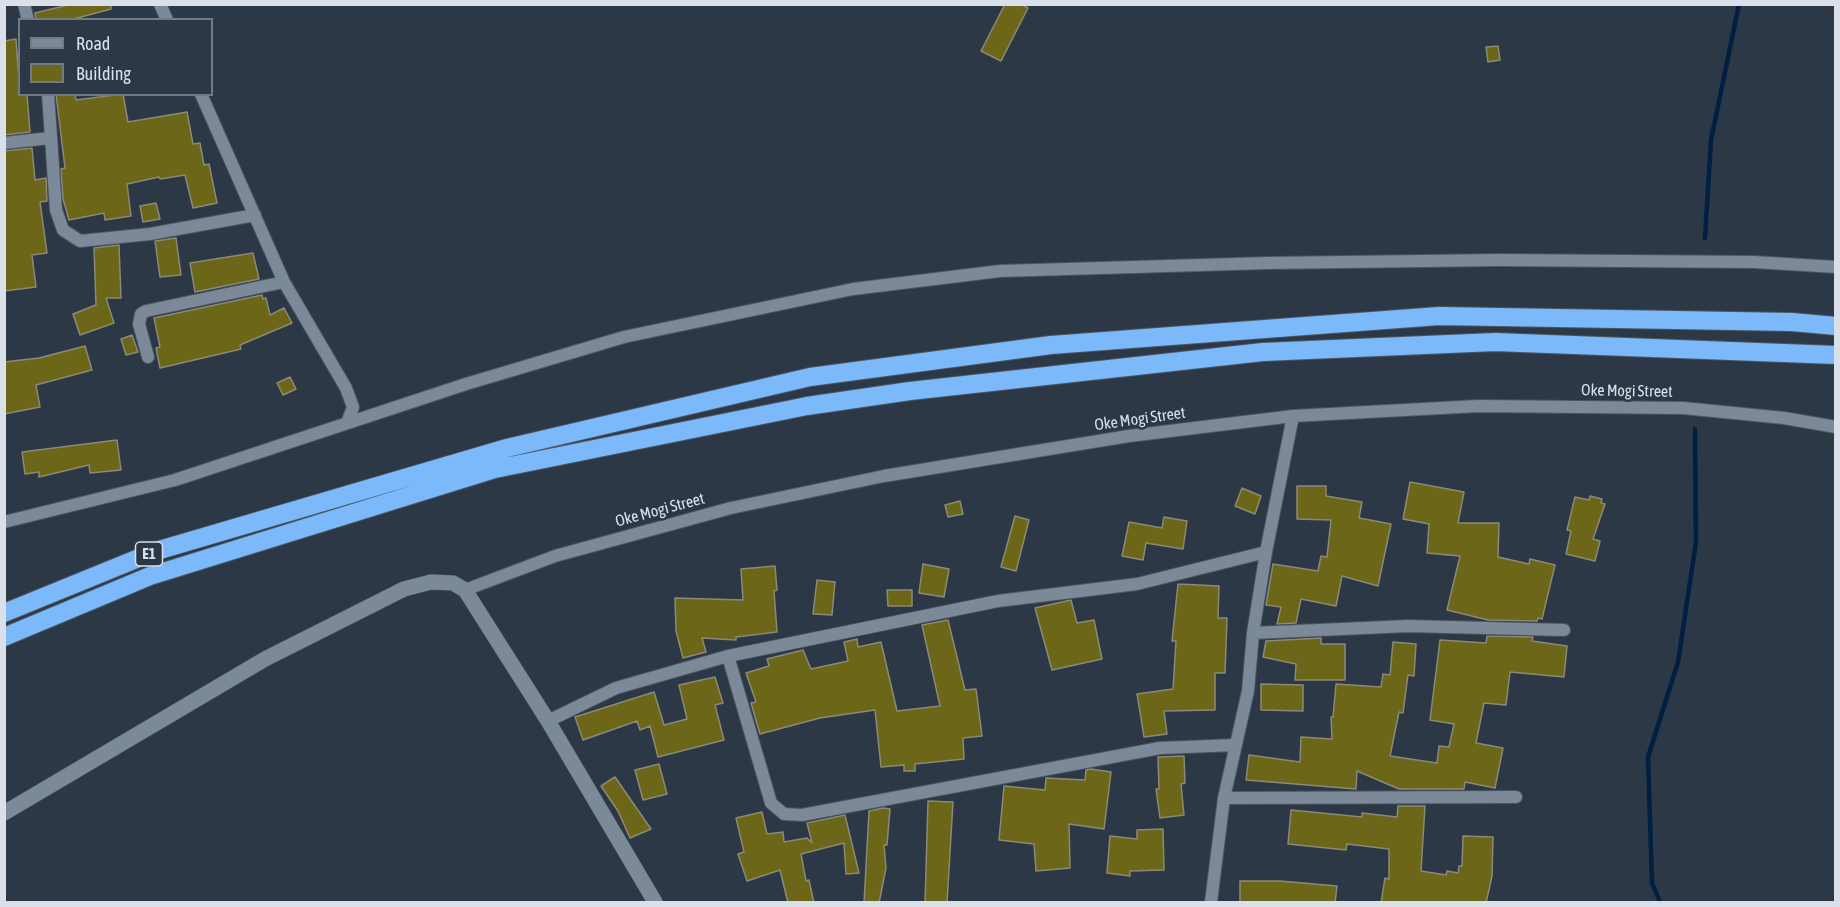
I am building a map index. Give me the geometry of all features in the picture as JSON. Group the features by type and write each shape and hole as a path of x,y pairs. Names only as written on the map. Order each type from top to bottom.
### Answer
{"highway":[{"name":"E1","path":"4,613 156,552 507,448 810,377 1051,345 1439,316 1792,322 1836,326"},
{"name":"E1","path":"4,638 150,576 495,469 807,406 933,389 1263,352 1495,342 1836,355"}],"street":[{"path":"160,4 166,18"},
{"path":"48,96 56,210 63,230 80,241 150,234 255,215"},
{"path":"202,96 285,282 346,388 353,407 347,423"},
{"path":"4,143 50,138"},
{"path":"5,521 175,480 347,423 624,337 853,289 1000,271 1498,260 1754,262 1836,267"},
{"path":"148,357 139,324 141,315 146,310 285,282"},
{"name":"Oke Mogi Street","path":"465,590 555,556 731,508 862,481 1106,440 1293,416 1478,406 1683,408 1784,418 1836,427"},
{"path":"1211,903 1224,798 1248,691 1253,633 1266,552 1293,416"},
{"path":"548,721 616,688 728,656 998,601 1137,584 1266,552"},
{"path":"4,813 265,658 404,589 430,582 453,583 465,590 548,721 655,903"},
{"path":"1253,633 1408,626 1564,630"},
{"path":"728,656 771,803 784,814 802,815 1160,748 1236,745"},
{"path":"1224,798 1516,797"}],"building":[{"path":"72,4 111,4 111,9 77,18 36,18 35,13"},
{"path":"1005,4 1021,4 1028,8 1001,61 981,51"},
{"path":"16,39 18,96 27,96 30,132 4,135 4,41"},
{"path":"1498,46 1500,60 1488,62 1486,47"},
{"path":"56,96 75,96 76,100 123,96 128,122 187,112 193,144 200,143 204,165 209,164 217,203 193,208 185,175 160,179 159,177 127,184 131,216 105,220 104,213 69,220 63,199 61,169 65,168"},
{"path":"32,148 35,180 46,178 47,201 40,202 47,253 32,255 36,287 4,291 4,151"},
{"path":"156,203 160,219 143,222 140,206"},
{"path":"176,238 181,275 160,277 155,241"},
{"path":"119,245 121,298 106,298 114,323 80,335 73,314 96,305 94,248"},
{"path":"253,253 259,279 195,292 190,263"},
{"path":"262,295 263,299 266,298 270,315 284,308 292,323 240,345 241,349 160,368 156,348 160,347 154,318"},
{"path":"132,335 138,352 126,355 121,339"},
{"path":"85,346 92,370 36,385 40,407 4,414 4,362 39,358"},
{"path":"290,377 296,389 283,395 277,383"},
{"path":"117,440 121,470 90,473 89,465 39,477 39,472 25,474 22,452"},
{"path":"1410,482 1464,492 1458,523 1499,523 1498,557 1529,564 1530,559 1555,565 1542,619 1538,618 1537,621 1488,620 1447,610 1460,556 1427,553 1429,524 1403,519"},
{"path":"1297,486 1326,486 1326,496 1362,502 1359,518 1391,524 1378,586 1342,576 1336,606 1301,599 1296,623 1277,624 1281,607 1266,605 1273,564 1318,571 1321,556 1327,557 1331,520 1297,519"},
{"path":"1242,488 1261,496 1255,514 1235,506"},
{"path":"1590,496 1602,499 1601,503 1605,504 1593,539 1600,541 1595,561 1566,554 1571,531 1567,530 1575,497 1589,500"},
{"path":"960,501 963,514 948,517 945,505"},
{"path":"1015,516 1029,520 1016,571 1001,567"},
{"path":"1164,517 1187,521 1183,549 1146,543 1143,560 1122,556 1129,522 1162,528"},
{"path":"923,564 949,569 944,597 919,593"},
{"path":"775,566 777,632 736,637 736,640 702,638 706,652 683,658 676,631 675,598 743,600 741,569"},
{"path":"817,580 835,582 832,615 813,614"},
{"path":"1178,584 1219,586 1218,618 1227,618 1225,673 1215,673 1215,710 1164,711 1167,734 1144,737 1137,694 1173,689 1176,641 1172,641"},
{"path":"887,590 912,590 912,606 888,606"},
{"path":"1071,600 1077,623 1094,620 1102,659 1052,670 1035,608"},
{"path":"948,620 965,690 976,689 982,736 963,738 964,759 915,764 915,771 904,771 904,765 881,767 875,710 820,718 760,734 751,703 756,702 746,673 769,666 767,659 803,650 811,669 848,661 844,642 857,639 858,647 881,642 897,711 940,706 922,625"},
{"path":"1487,636 1533,637 1532,641 1567,646 1564,677 1510,672 1506,705 1484,703 1476,743 1503,748 1495,788 1465,782 1464,789 1399,789 1357,771 1356,789 1246,780 1249,755 1300,762 1301,737 1332,739 1331,717 1333,717 1336,684 1381,687 1383,674 1390,675 1393,642 1416,644 1414,676 1408,675 1403,713 1399,712 1390,756 1437,763 1439,746 1449,747 1454,724 1430,720 1440,640 1486,643"},
{"path":"1321,638 1321,644 1345,644 1345,680 1295,680 1296,664 1263,657 1266,641"},
{"path":"715,677 723,703 715,705 724,740 658,757 650,726 640,730 637,721 583,740 575,717 654,692 664,725 687,719 679,685"},
{"path":"1261,684 1303,685 1303,711 1261,710"},
{"path":"1184,756 1185,783 1181,784 1184,815 1160,818 1156,789 1159,789 1158,757"},
{"path":"659,764 667,794 643,800 635,770"},
{"path":"1086,770 1111,772 1104,829 1069,824 1070,868 1036,871 1034,844 999,840 1004,786 1045,790 1046,778 1085,780"},
{"path":"615,777 651,829 630,838 618,811 601,786"},
{"path":"928,801 953,802 947,903 925,903"},
{"path":"1398,806 1425,806 1421,871 1446,875 1447,871 1458,873 1459,866 1462,866 1463,836 1493,837 1492,876 1486,903 1381,903 1385,878 1389,879 1389,849 1347,844 1346,850 1288,844 1291,810 1362,817 1362,813 1397,817"},
{"path":"890,809 887,845 884,845 886,868 879,903 864,903 869,811"},
{"path":"762,812 767,834 783,832 784,842 807,838 812,843 807,823 845,815 859,873 846,874 844,843 801,854 806,881 809,880 814,903 788,903 780,870 747,881 738,854 744,852 736,818"},
{"path":"1163,829 1164,870 1130,871 1130,876 1107,873 1110,836 1137,839 1137,830"},
{"path":"1240,881 1280,881 1337,886 1335,903 1240,903"}],"waterway":[{"path":"1705,238 1711,140 1739,4"},
{"path":"1660,902 1652,883 1648,757 1678,662 1696,542 1695,429"}]}
